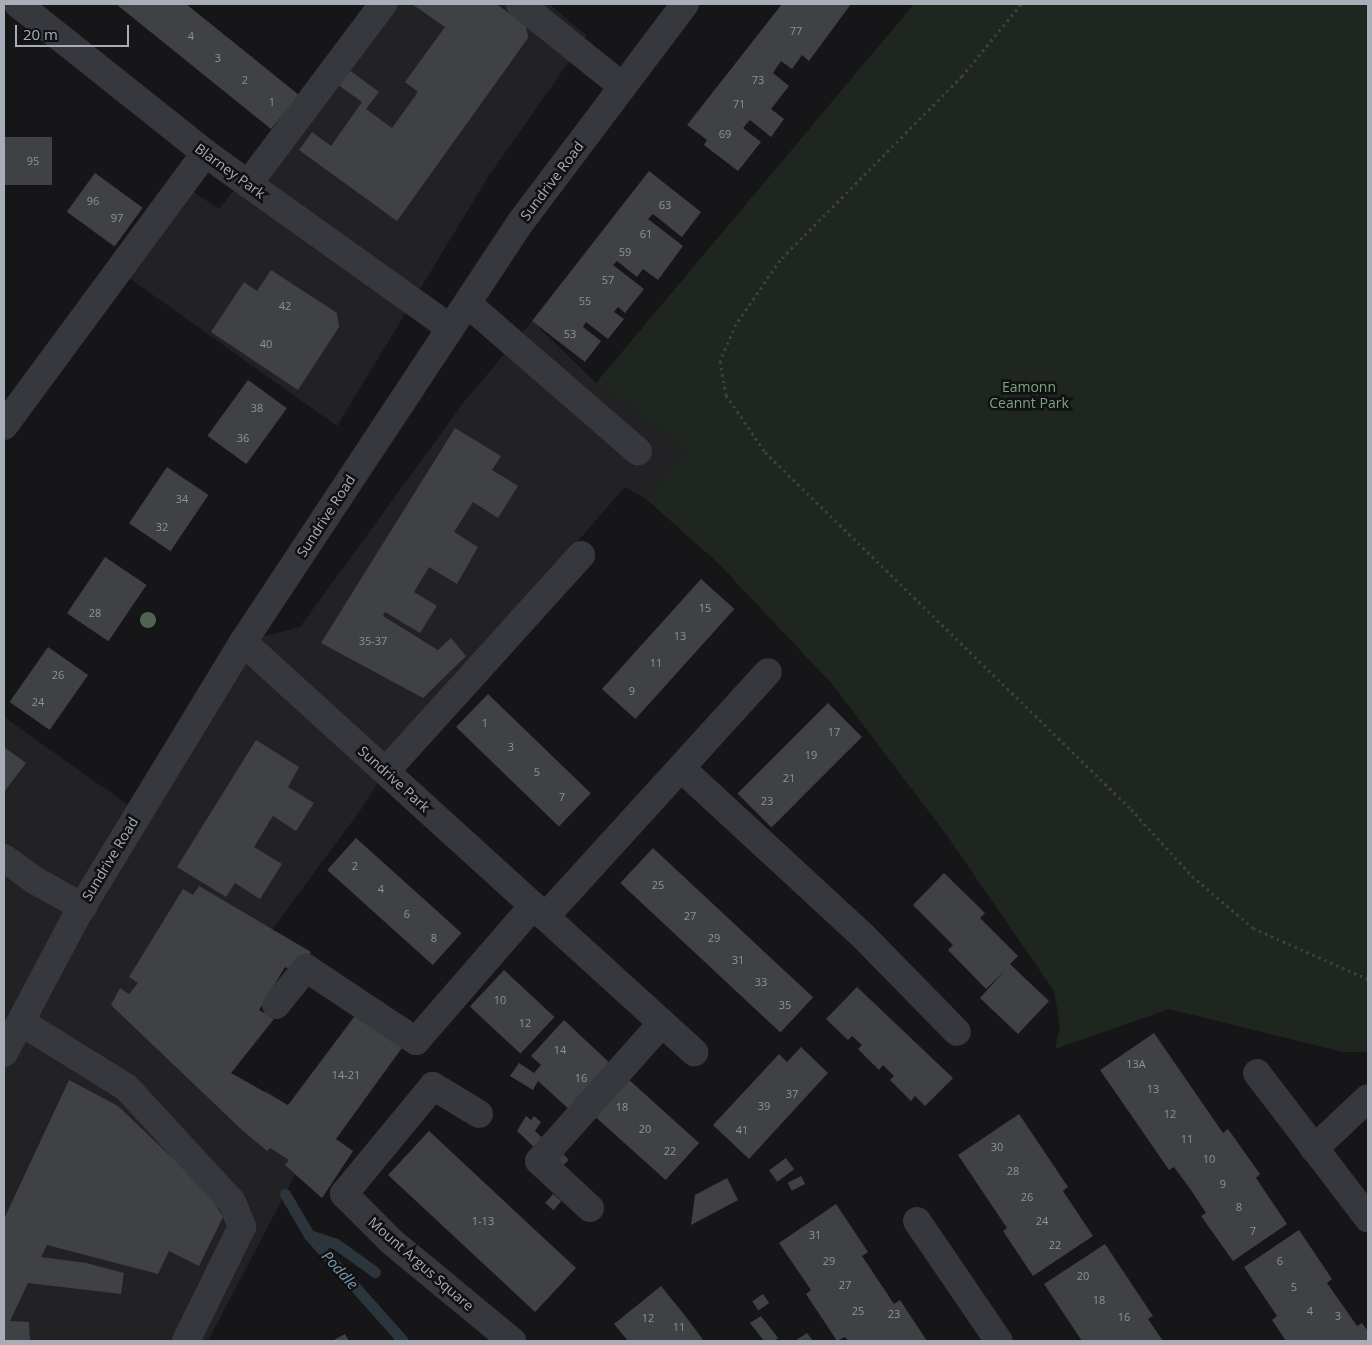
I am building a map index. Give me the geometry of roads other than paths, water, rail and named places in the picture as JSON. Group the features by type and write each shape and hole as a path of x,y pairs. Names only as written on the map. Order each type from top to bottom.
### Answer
{"street":[{"name":"Blarney Park","path":"18,4 205,153 450,328"},
{"path":"248,184 383,4"},
{"path":"520,4 622,86"},
{"name":"Sundrive Road","path":"4,1053 83,907 243,642 520,223 685,4"},
{"path":"4,426 205,153"},
{"path":"468,304 638,450"},
{"path":"386,771 581,555"},
{"name":"Sundrive Park","path":"243,642 694,1052"},
{"path":"276,1005 306,968 416,1041 539,911 681,768 768,672"},
{"path":"681,768 863,936 957,1032"},
{"path":"4,858 36,881 83,907"},
{"path":"21,1022 126,1087 232,1202 242,1227 186,1341"},
{"path":"590,1208 539,1161 662,1023"},
{"path":"1257,1073 1368,1218"},
{"name":"Mount Argus Square","path":"479,1114 433,1086 344,1194 392,1242 512,1341"},
{"path":"1314,1149 1368,1098"},
{"path":"918,1221 999,1341"}],"waterway":[{"name":"Poddle","path":"285,1194 309,1235 403,1341"},
{"path":"309,1235 336,1244 375,1272"}],"park label":[{"name":"Eamonn Ceannt Park","path":"1029,396"}]}
